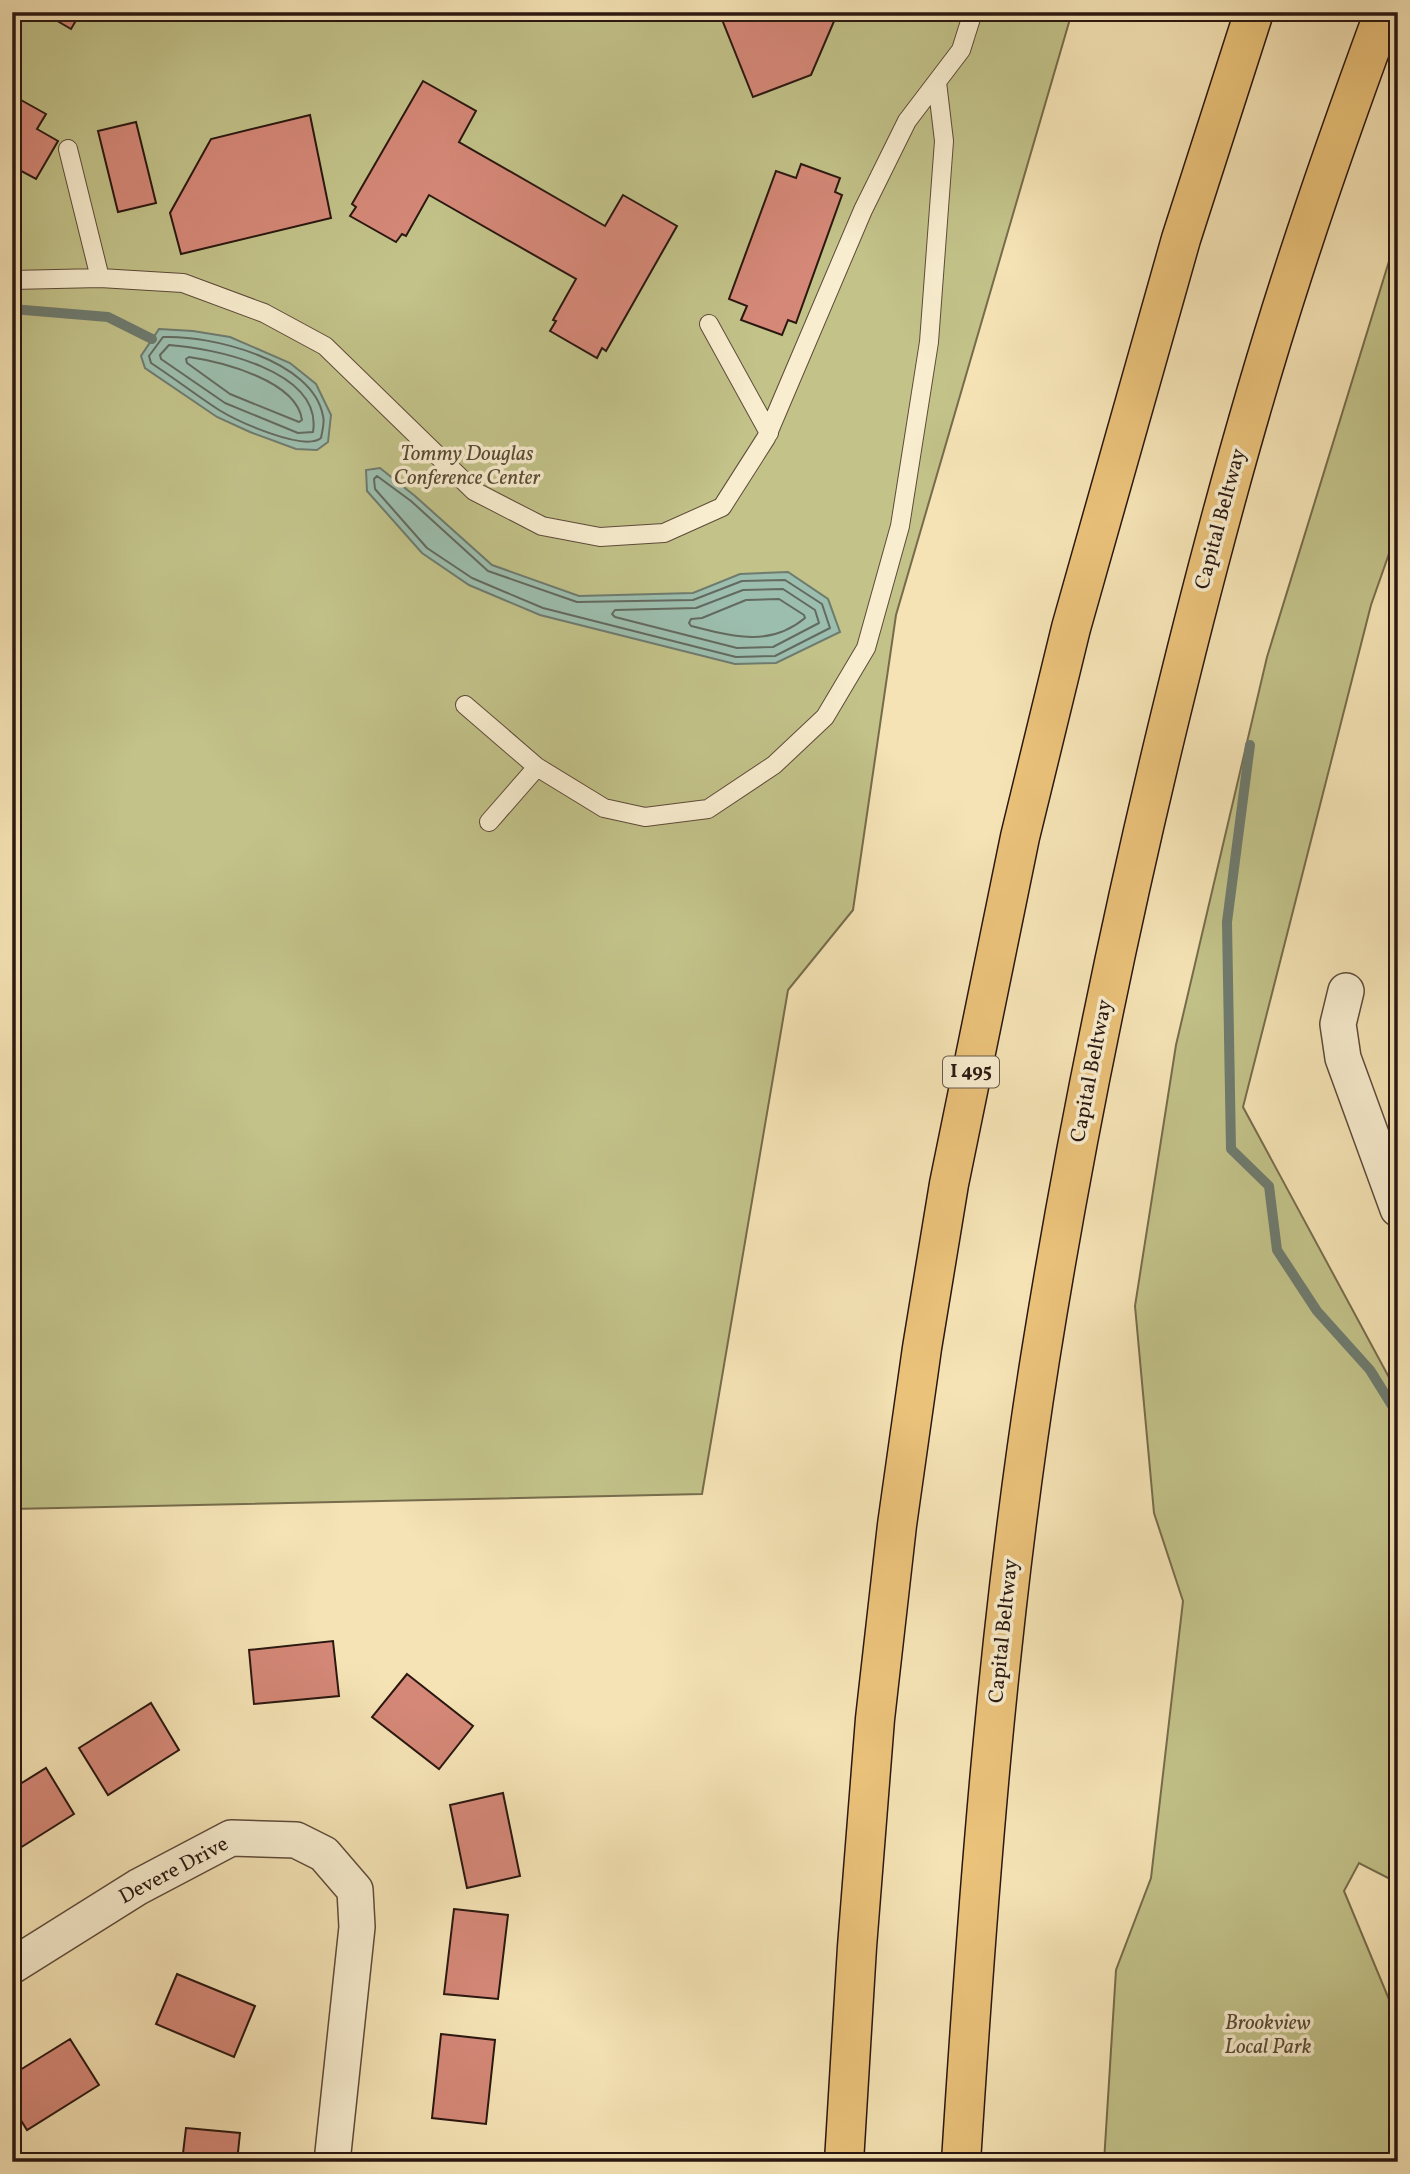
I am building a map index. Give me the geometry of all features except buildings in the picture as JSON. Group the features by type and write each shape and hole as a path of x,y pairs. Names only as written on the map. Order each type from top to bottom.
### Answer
{"highway":[{"name":"I 495","path":"844,2162 875,1719 897,1525 949,1184 1020,837 1070,628 1181,239 1254,12"},
{"name":"Capital Beltway","path":"961,2162 974,1952 995,1717 1019,1508 1065,1206 1135,864 1184,660 1235,467 1292,275 1384,12"},
{"path":"1345,118 1393,12"}],"street":[{"path":"1346,990 1338,1024 1343,1058 1398,1209"},
{"name":"Devere Drive","path":"12,1966 138,1887 231,1838 296,1840 324,1854 355,1890 357,1927 332,2162"}],"lane":[{"path":"12,280 100,278 183,283 264,313 325,346 474,491 542,526 600,537 664,533 722,507 769,433 863,210 907,121 961,50 973,12"},
{"path":"465,705 537,767 604,808 645,817 708,809 774,765 825,717 866,648 900,526 929,342 944,141 937,82"},
{"path":"68,149 100,278"},
{"path":"709,324 769,433"},
{"path":"489,822 537,767"}],"green space":[{"name":"Tommy Douglas Conference Center","path":"12,12 1072,12 896,615 853,910 788,990 702,1494 12,1509"},
{"name":"Brookview Local Park","path":"1398,232 1398,528 1371,605 1243,1107 1398,1394 1398,1883 1359,1863 1344,1891 1398,2021 1398,2162 1104,2162 1116,1970 1151,1878 1183,1601 1154,1513 1135,1306 1176,1045 1267,657"}],"water":[{"path":"159,329 230,337 290,363 316,384 331,415 328,442 317,450 296,449 217,417 145,368 141,356"},
{"path":"380,468 492,565 579,596 693,593 740,574 788,572 828,599 840,632 776,663 735,664 540,615 469,585 422,553 367,491 366,470"}],"waterway":[{"path":"12,309 108,317 152,339"},
{"path":"1250,745 1227,922 1231,1149 1269,1186 1277,1250 1317,1311 1370,1370 1398,1415"}]}
